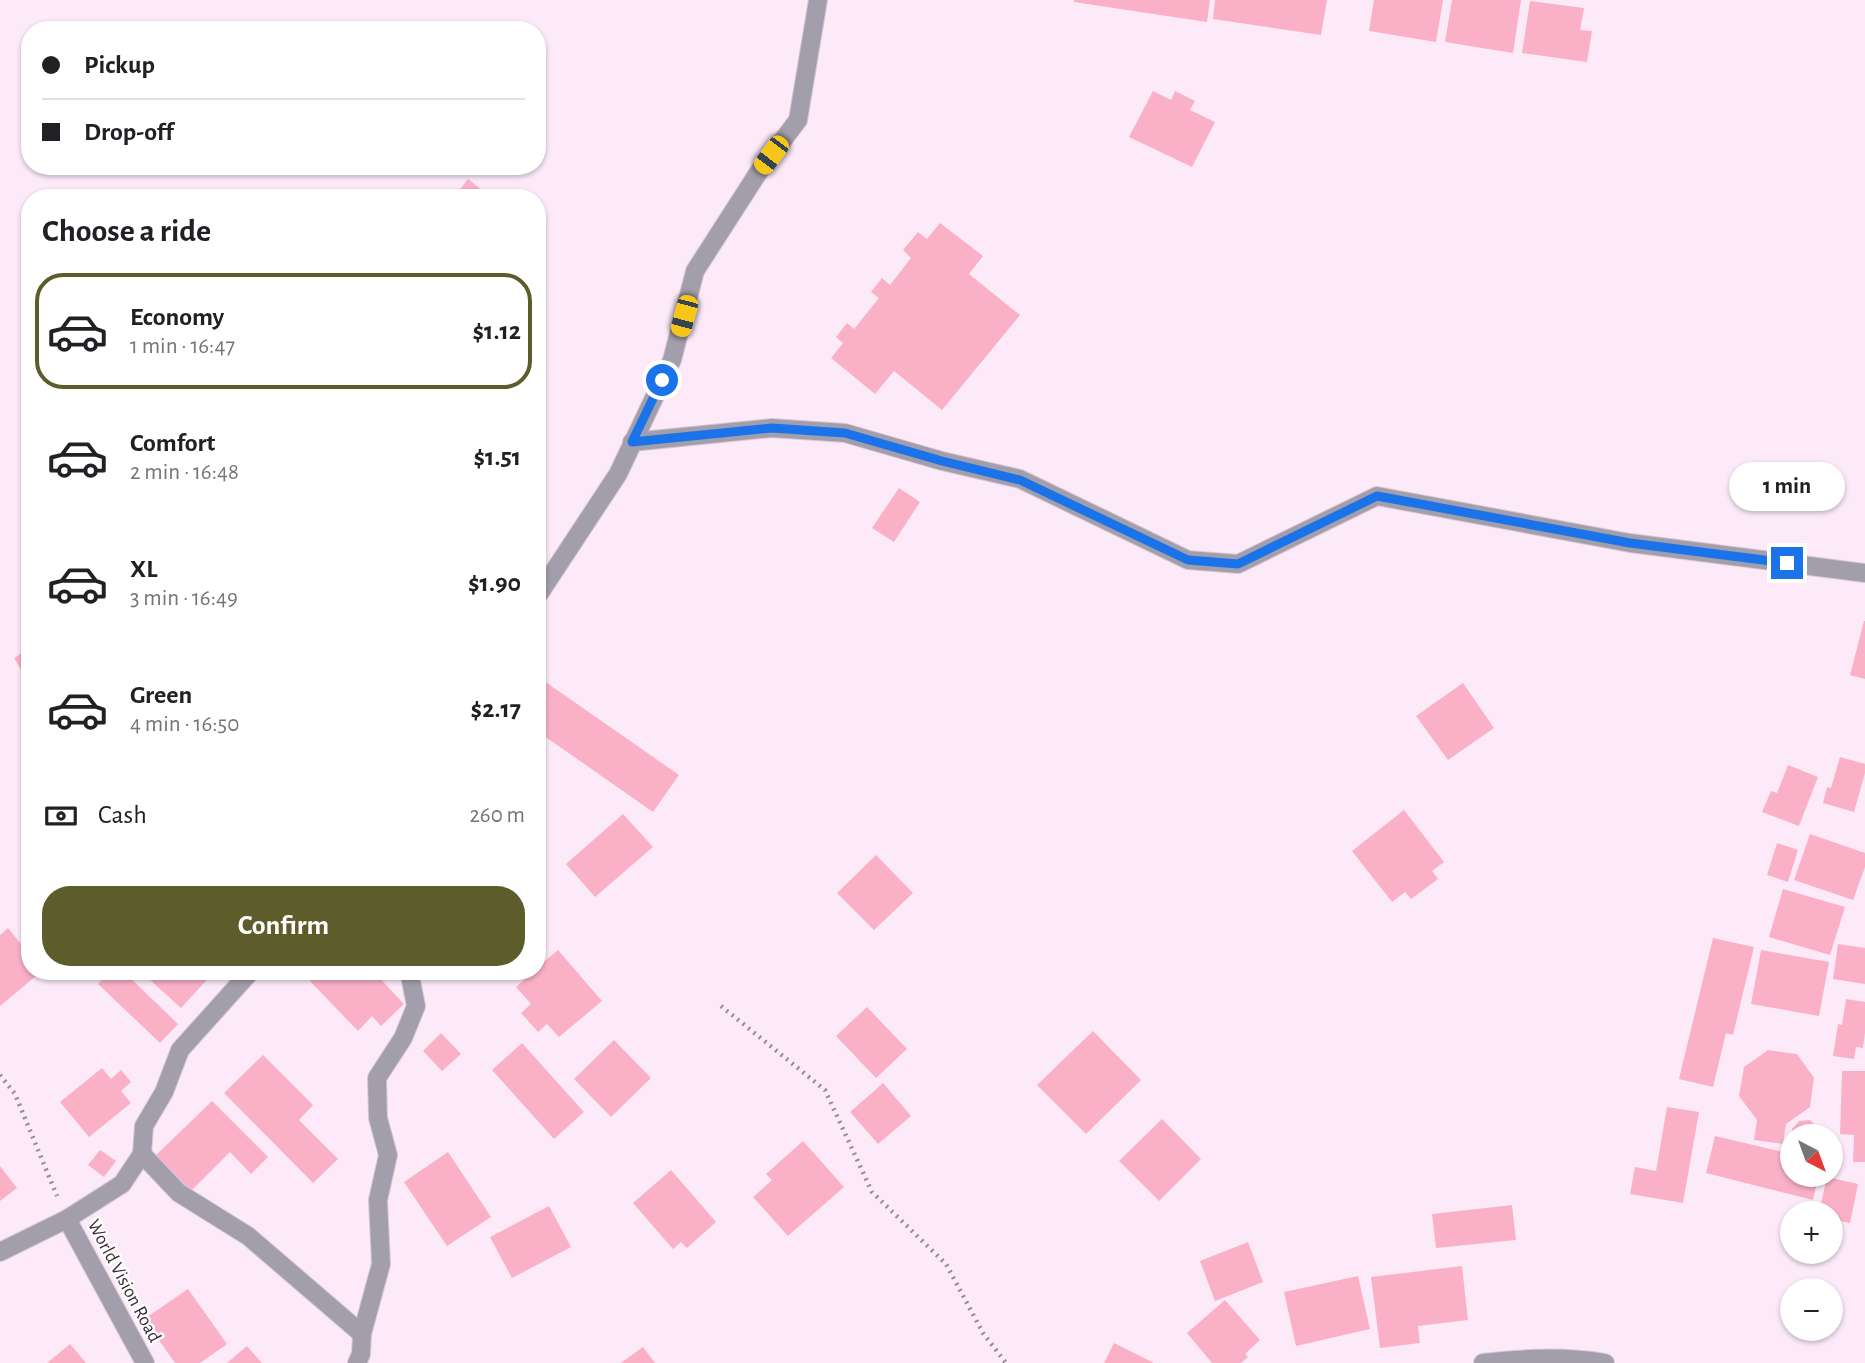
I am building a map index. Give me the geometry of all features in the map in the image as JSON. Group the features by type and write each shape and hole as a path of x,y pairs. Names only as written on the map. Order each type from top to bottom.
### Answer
{"street":[{"path":"546,583 618,474 672,360 695,271 758,173 798,120 818,0"},
{"path":"632,442 772,428 845,433 1020,480 1188,560 1238,564 1377,496 1630,543 1865,573"},
{"path":"0,1252 67,1219 122,1184 142,1154 144,1126 164,1092 180,1050 243,980"},
{"path":"357,1363 381,1264 378,1200 388,1155 378,1118 377,1078 403,1038 416,1006 411,980"},
{"path":"142,1154 179,1193 248,1236 362,1334"},
{"name":"World Vision Road","path":"67,1219 145,1363"},
{"path":"1483,1363 1525,1359 1605,1363"}],"path":[{"path":"721,1006 825,1090 872,1192 946,1264 983,1333 1006,1363"},
{"path":"0,1075 15,1094 67,1219"}],"building":[{"path":"1074,0 1210,0 1207,22"},
{"path":"1215,0 1327,0 1321,35 1213,19"},
{"path":"1374,0 1443,0 1436,42 1369,31"},
{"path":"1452,0 1521,0 1513,53 1445,42"},
{"path":"1530,1 1584,8 1580,30 1592,31 1587,62 1522,53"},
{"path":"1153,91 1171,100 1175,91 1195,101 1190,110 1215,122 1192,167 1129,137"},
{"path":"468,179 481,189 460,189"},
{"path":"940,223 983,256 969,274 1020,315 942,410 894,371 875,394 831,358 843,343 836,337 847,323 854,329 879,298 871,292 882,278 890,285 911,258 903,250 918,232 927,239"},
{"path":"899,488 920,502 894,542 872,528"},
{"path":"1865,621 1865,679 1850,675"},
{"path":"21,654 21,669 14,658"},
{"path":"546,682 679,775 653,812 546,737"},
{"path":"1463,683 1494,728 1448,760 1416,716"},
{"path":"1840,757 1865,764 1854,812 1823,803 1827,787 1831,788"},
{"path":"1788,765 1818,777 1799,826 1762,812 1771,791 1777,793"},
{"path":"1404,810 1444,862 1432,871 1438,879 1411,899 1405,892 1392,902 1352,851"},
{"path":"623,814 653,847 595,897 566,864"},
{"path":"1810,834 1865,853 1865,867 1853,900 1794,880"},
{"path":"1777,843 1798,850 1788,882 1767,875"},
{"path":"876,855 913,893 874,930 837,893"},
{"path":"1783,889 1845,907 1830,955 1769,937"},
{"path":"8,928 21,944 21,980 31,980 0,1006 0,935"},
{"path":"1713,938 1754,947 1733,1035 1726,1033 1713,1087 1679,1079"},
{"path":"1838,944 1865,948 1865,984 1833,979"},
{"path":"558,950 602,1001 559,1037 547,1024 538,1032 521,1013 531,1004 516,987 524,980 546,980 546,960"},
{"path":"1761,950 1829,962 1819,1016 1751,1004"},
{"path":"102,980 132,980 178,1024 160,1043 98,984"},
{"path":"150,980 207,980 181,1008"},
{"path":"381,980 404,1004 381,1026 372,1016 358,1031 310,981"},
{"path":"1846,999 1865,1002 1863,1048 1856,1047 1854,1059 1833,1056 1838,1024 1842,1025"},
{"path":"867,1007 907,1049 876,1078 836,1036"},
{"path":"1093,1031 1141,1080 1086,1134 1037,1085"},
{"path":"441,1033 461,1054 442,1071 423,1051"},
{"path":"614,1040 651,1078 611,1117 574,1079"},
{"path":"522,1043 584,1112 554,1139 492,1070"},
{"path":"1768,1050 1797,1054 1814,1078 1810,1107 1786,1124 1780,1124 1780,1144 1754,1140 1757,1120 1739,1096 1744,1067"},
{"path":"263,1055 313,1105 299,1120 338,1159 313,1183 224,1093"},
{"path":"102,1068 111,1079 121,1070 131,1082 121,1091 131,1103 89,1137 60,1102"},
{"path":"1842,1071 1865,1071 1865,1162 1853,1162 1854,1135 1843,1134 1843,1124 1840,1124"},
{"path":"883,1083 911,1116 878,1144 850,1112"},
{"path":"212,1101 268,1157 251,1174 230,1152 190,1192 155,1156"},
{"path":"1667,1107 1699,1112 1683,1203 1630,1194 1635,1167 1656,1171"},
{"path":"1162,1119 1201,1159 1159,1201 1119,1161"},
{"path":"1810,1120 1814,1124 1796,1124 1799,1121"},
{"path":"1715,1136 1780,1151 1780,1187 1816,1187 1813,1200 1706,1173"},
{"path":"803,1141 844,1187 788,1236 753,1197 772,1180 766,1174"},
{"path":"100,1150 116,1161 104,1177 88,1165"},
{"path":"448,1152 491,1217 447,1246 404,1182"},
{"path":"0,1166 17,1188 0,1201"},
{"path":"671,1170 716,1222 687,1248 681,1242 673,1249 633,1203"},
{"path":"1843,1181 1858,1184 1850,1223 1843,1222 1843,1201 1822,1201 1825,1187 1843,1187"},
{"path":"1512,1205 1516,1240 1436,1248 1432,1214"},
{"path":"549,1206 571,1247 512,1278 490,1237"},
{"path":"1248,1242 1263,1282 1215,1301 1200,1261"},
{"path":"1462,1266 1468,1320 1418,1326 1420,1343 1380,1348 1371,1277"},
{"path":"1358,1276 1370,1329 1296,1346 1284,1292"},
{"path":"188,1289 227,1344 200,1363 175,1363 144,1319"},
{"path":"1225,1300 1260,1340 1245,1354 1248,1357 1241,1363 1212,1363 1187,1333"},
{"path":"1114,1343 1154,1363 1104,1363"},
{"path":"70,1344 86,1363 47,1363"},
{"path":"247,1346 262,1363 227,1363"},
{"path":"643,1347 655,1363 621,1363"}],"route":[{"path":"662,380 632,442 772,428 845,433 1020,480 1188,560 1238,564 1377,496 1630,543 1787,563"}]}
